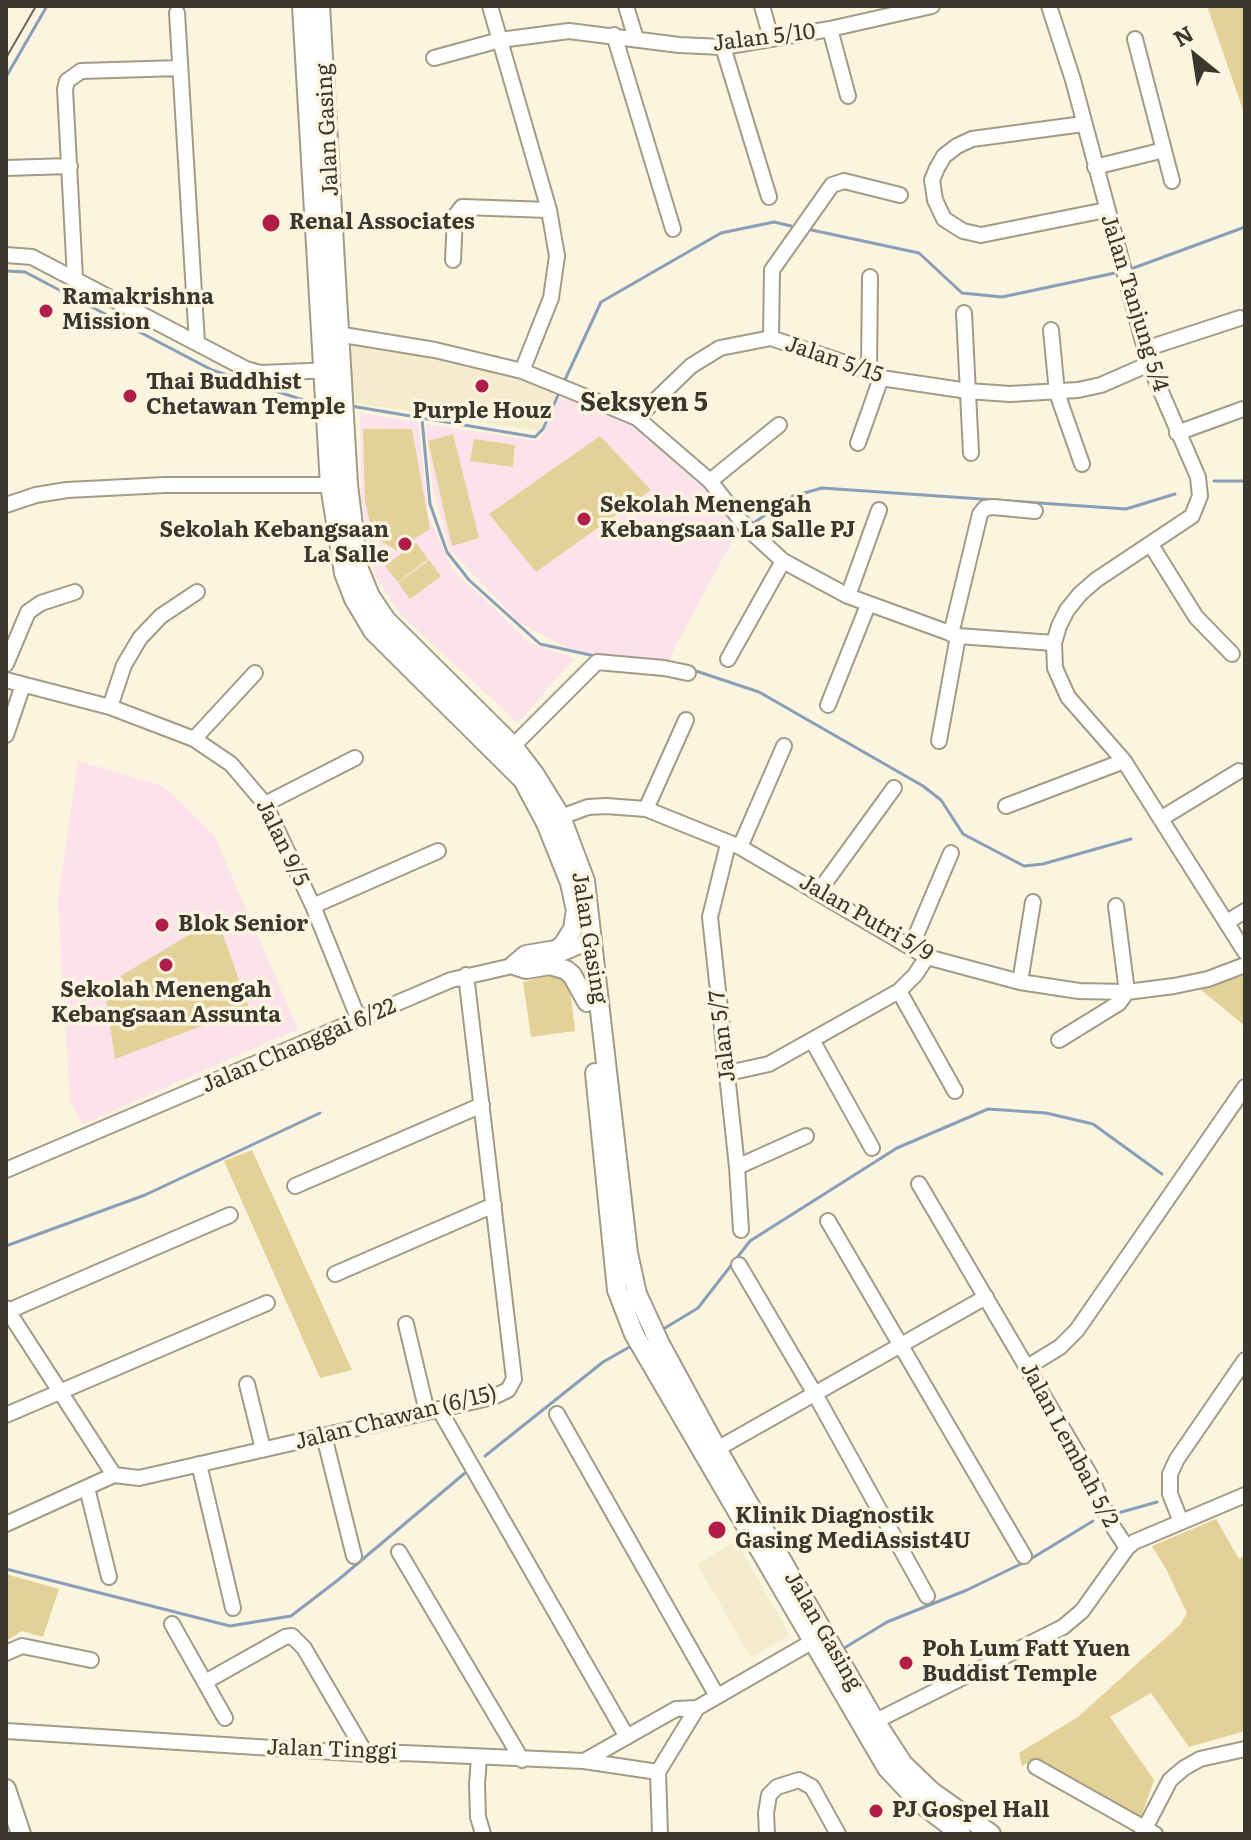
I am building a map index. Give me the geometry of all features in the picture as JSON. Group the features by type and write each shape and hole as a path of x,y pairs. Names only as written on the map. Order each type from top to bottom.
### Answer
{"main road":[{"name":"Jalan Gasing","path":"302,6 331,333"},
{"name":"Jalan Gasing","path":"320,6 331,333 344,573 354,599 373,631 523,780 554,820 587,939 628,1253 637,1294 710,1453"},
{"name":"Jalan Gasing","path":"339,485 358,567 370,596 386,620 513,746 535,775 585,881 587,1002 617,1290 642,1350 710,1453 819,1638 868,1724 887,1768 947,1826 961,1834"},
{"path":"514,965 526,955 556,950 563,945 573,929 577,908"},
{"path":"514,965 526,969 550,965 566,970 587,1002"},
{"name":"Jalan Gasing","path":"868,1724 916,1779 991,1834"},
{"path":"6,1789 21,1834"}],"street":[{"path":"490,6 549,210 557,256 555,278 540,332 522,371"},
{"path":"626,6 636,39"},
{"path":"762,6 771,38"},
{"name":"Jalan 5/10","path":"434,58 500,40 569,31 679,45 723,47 830,29 892,11 932,6"},
{"name":"Jalan Tanjung 5/4","path":"1049,6 1149,364 1198,477 1199,504 1192,516 1080,594 1067,610 1054,643"},
{"path":"177,13 197,343"},
{"path":"830,29 848,96"},
{"path":"614,35 673,229"},
{"path":"1135,39 1172,181"},
{"path":"723,47 769,197"},
{"path":"75,278 65,89 71,76 81,71 180,68"},
{"path":"1083,124 972,139 957,146 944,156 932,180 935,200 944,219 963,231 981,235 1106,210"},
{"path":"1095,167 1164,150"},
{"path":"6,168 70,166"},
{"path":"771,338 772,270 832,185 841,180 900,195"},
{"path":"453,260 455,216 462,207 549,210"},
{"path":"6,255 32,257 246,369 260,373 333,370"},
{"path":"858,443 875,375 870,277"},
{"path":"964,313 971,453"},
{"path":"1145,349 1240,318"},
{"path":"1051,330 1057,393 1082,464"},
{"path":"331,333 435,350 522,371 637,418 710,481 746,527 783,561 868,605 955,635 1054,643 1055,668 1062,687 1124,761 1245,952"},
{"name":"Jalan 5/15","path":"637,418 691,366 720,348 771,338 875,375 968,391 1057,393 1101,385 1149,364"},
{"path":"1177,433 1243,409"},
{"path":"710,481 779,425"},
{"path":"6,505 36,495 67,490 165,485 339,485"},
{"path":"939,741 955,635 980,514 985,508 993,507 1035,511"},
{"path":"848,596 879,510"},
{"path":"1151,545 1196,617 1232,654"},
{"path":"728,659 783,561"},
{"path":"6,664 28,612 41,603 75,592"},
{"path":"110,707 124,665 140,638 161,616 197,592"},
{"path":"828,705 868,605"},
{"path":"513,746 597,662 688,673"},
{"path":"194,739 255,673"},
{"name":"Jalan 9/5","path":"6,680 110,707 194,739 231,764 265,804 313,906 359,1020"},
{"path":"6,735 23,685"},
{"path":"646,809 686,720"},
{"name":"Jalan 5/7","path":"741,1230 728,1073 710,917 734,845 784,746"},
{"path":"265,804 355,758"},
{"path":"1006,806 1124,761"},
{"path":"1162,818 1239,771"},
{"path":"819,891 894,788"},
{"name":"Jalan Putri 5/9","path":"554,820 588,807 646,809 734,845 819,891 927,957 1020,982 1079,991 1127,992 1208,979 1245,965"},
{"path":"313,906 438,851"},
{"path":"911,947 951,853"},
{"path":"1020,982 1033,902"},
{"path":"1059,1040 1119,1003 1127,992 1116,906"},
{"path":"1227,922 1245,911"},
{"name":"Jalan Changgai 6/22","path":"6,1170 466,975 555,958 587,939"},
{"path":"728,1073 769,1064 899,991 908,984 927,957"},
{"name":"Jalan Chawan (6/15)","path":"114,1475 139,1478 433,1411 508,1390 514,1379 466,975"},
{"path":"899,991 955,1091"},
{"path":"812,1040 872,1148"},
{"path":"1029,1366 1060,1347 1077,1330 1245,1087"},
{"path":"295,1186 482,1105"},
{"path":"737,1167 806,1136"},
{"name":"Jalan Lembah 5/2","path":"868,1724 1073,1620 1127,1548 1110,1522 1090,1475 1029,1366 919,1184"},
{"path":"335,1274 494,1205"},
{"path":"6,1524 114,1475 7,1310 230,1215"},
{"path":"828,1221 1024,1556"},
{"path":"739,1265 927,1596"},
{"path":"710,1453 986,1297"},
{"path":"6,1415 267,1303"},
{"path":"406,1324 433,1411 627,1737"},
{"path":"1181,1522 1170,1494 1170,1474 1245,1360"},
{"path":"247,1384 263,1449"},
{"path":"557,1414 717,1696"},
{"path":"324,1436 354,1556"},
{"path":"199,1464 233,1608"},
{"path":"87,1488 109,1577"},
{"path":"1127,1548 1134,1542 1245,1495"},
{"path":"399,1552 522,1760"},
{"path":"172,1624 225,1718"},
{"path":"205,1682 292,1636 304,1648 366,1754"},
{"path":"660,1834 658,1772 697,1708 819,1638"},
{"path":"6,1653 22,1646 91,1660"},
{"path":"584,1761 676,1709 697,1708"},
{"name":"Jalan Tinggi","path":"6,1731 366,1754 584,1761 658,1772"},
{"path":"1036,1767 1147,1832 1170,1780 1184,1768 1200,1759 1245,1749"},
{"path":"479,1758 478,1817 483,1834"},
{"path":"767,1834 769,1795 777,1787 799,1780 808,1783 816,1793 838,1834"}],"shaded area":[{"path":"1207,6 1245,6 1245,115 1244,113"},
{"path":"347,345 449,361 559,391 540,431 349,402"},
{"name":"Sekolah Menengah Kebangsaan La Salle PJ","path":"560,397 622,417 641,431 705,486 737,532 668,660 574,651 520,623 449,549 433,489 426,424 540,441"},
{"name":"Sekolah Kebangsaan La Salle","path":"360,413 418,422 429,518 453,570 530,643 574,658 518,723 400,614 376,577 361,504"},
{"path":"363,429 412,429 430,529 396,550 373,537 365,501"},
{"path":"453,434 479,538 452,546 428,441"},
{"path":"600,436 651,490 536,572 489,514"},
{"path":"474,439 515,445 513,467 470,461"},
{"path":"416,543 428,559 398,582 385,566"},
{"path":"429,560 441,576 410,599 398,583"},
{"name":"Sekolah Menengah Kebangsaan Assunta","path":"78,761 163,786 214,835 298,1029 83,1124 70,1101 58,900"},
{"path":"217,918 249,1008 115,1059 104,986"},
{"path":"558,973 569,980 575,1031 531,1037 523,982"},
{"path":"1245,975 1245,1026 1200,989"},
{"path":"252,1150 352,1370 320,1378 224,1161"},
{"path":"1216,1519 1239,1559 1245,1555 1245,1731 1189,1747 1151,1693 1110,1717 1154,1780 1141,1817 1034,1760 1022,1766 1019,1753 1078,1717 1180,1625 1187,1613 1152,1546"},
{"path":"736,1541 790,1635 751,1657 697,1564"},
{"path":"6,1574 59,1589 43,1637 22,1631 6,1641"}],"waterway":[{"path":"6,77 47,6"},
{"path":"563,384 601,302 721,233 774,222 791,226"},
{"path":"1128,270 1245,227"},
{"path":"807,229 919,253 962,293 1002,297 1115,273"},
{"path":"6,271 25,272 212,370 303,400"},
{"path":"351,406 535,437 543,429 560,391"},
{"path":"422,419 430,504 447,552 469,580 540,644 595,656"},
{"path":"1214,481 1245,481"},
{"path":"755,522 793,496 822,488 1126,509 1175,494"},
{"path":"693,670 759,692 923,786 941,800 963,834 1024,866 1043,864 1131,839"},
{"path":"665,1328 698,1308 750,1241 897,1148 988,1109 1046,1113 1093,1124 1162,1174"},
{"path":"6,1246 145,1195 320,1113"},
{"path":"485,1456 603,1362 633,1345"},
{"path":"6,1569 230,1626 291,1616 465,1473"},
{"path":"1118,1513 1157,1502"},
{"path":"841,1650 887,1622 967,1590 1029,1560 1093,1521"}],"tram line":[{"path":"6,58 36,6"}],"place":[{"name":"Renal Associates","path":"271,223"},
{"name":"Ramakrishna Mission","path":"46,311"},
{"name":"Purple Houz","path":"482,386"},
{"name":"Thai Buddhist Chetawan Temple","path":"130,396"},
{"name":"Sekolah Menengah Kebangsaan La Salle PJ","path":"584,519"},
{"name":"Sekolah Kebangsaan La Salle","path":"405,544"},
{"name":"Blok Senior","path":"162,925"},
{"name":"Sekolah Menengah Kebangsaan Assunta","path":"166,965"},
{"name":"Klinik Diagnostik Gasing MediAssist4U","path":"717,1530"},
{"name":"Poh Lum Fatt Yuen Buddist Temple","path":"906,1663"},
{"name":"PJ Gospel Hall","path":"876,1811"}],"district":[{"name":"Seksyen 5","path":"644,403"}]}
